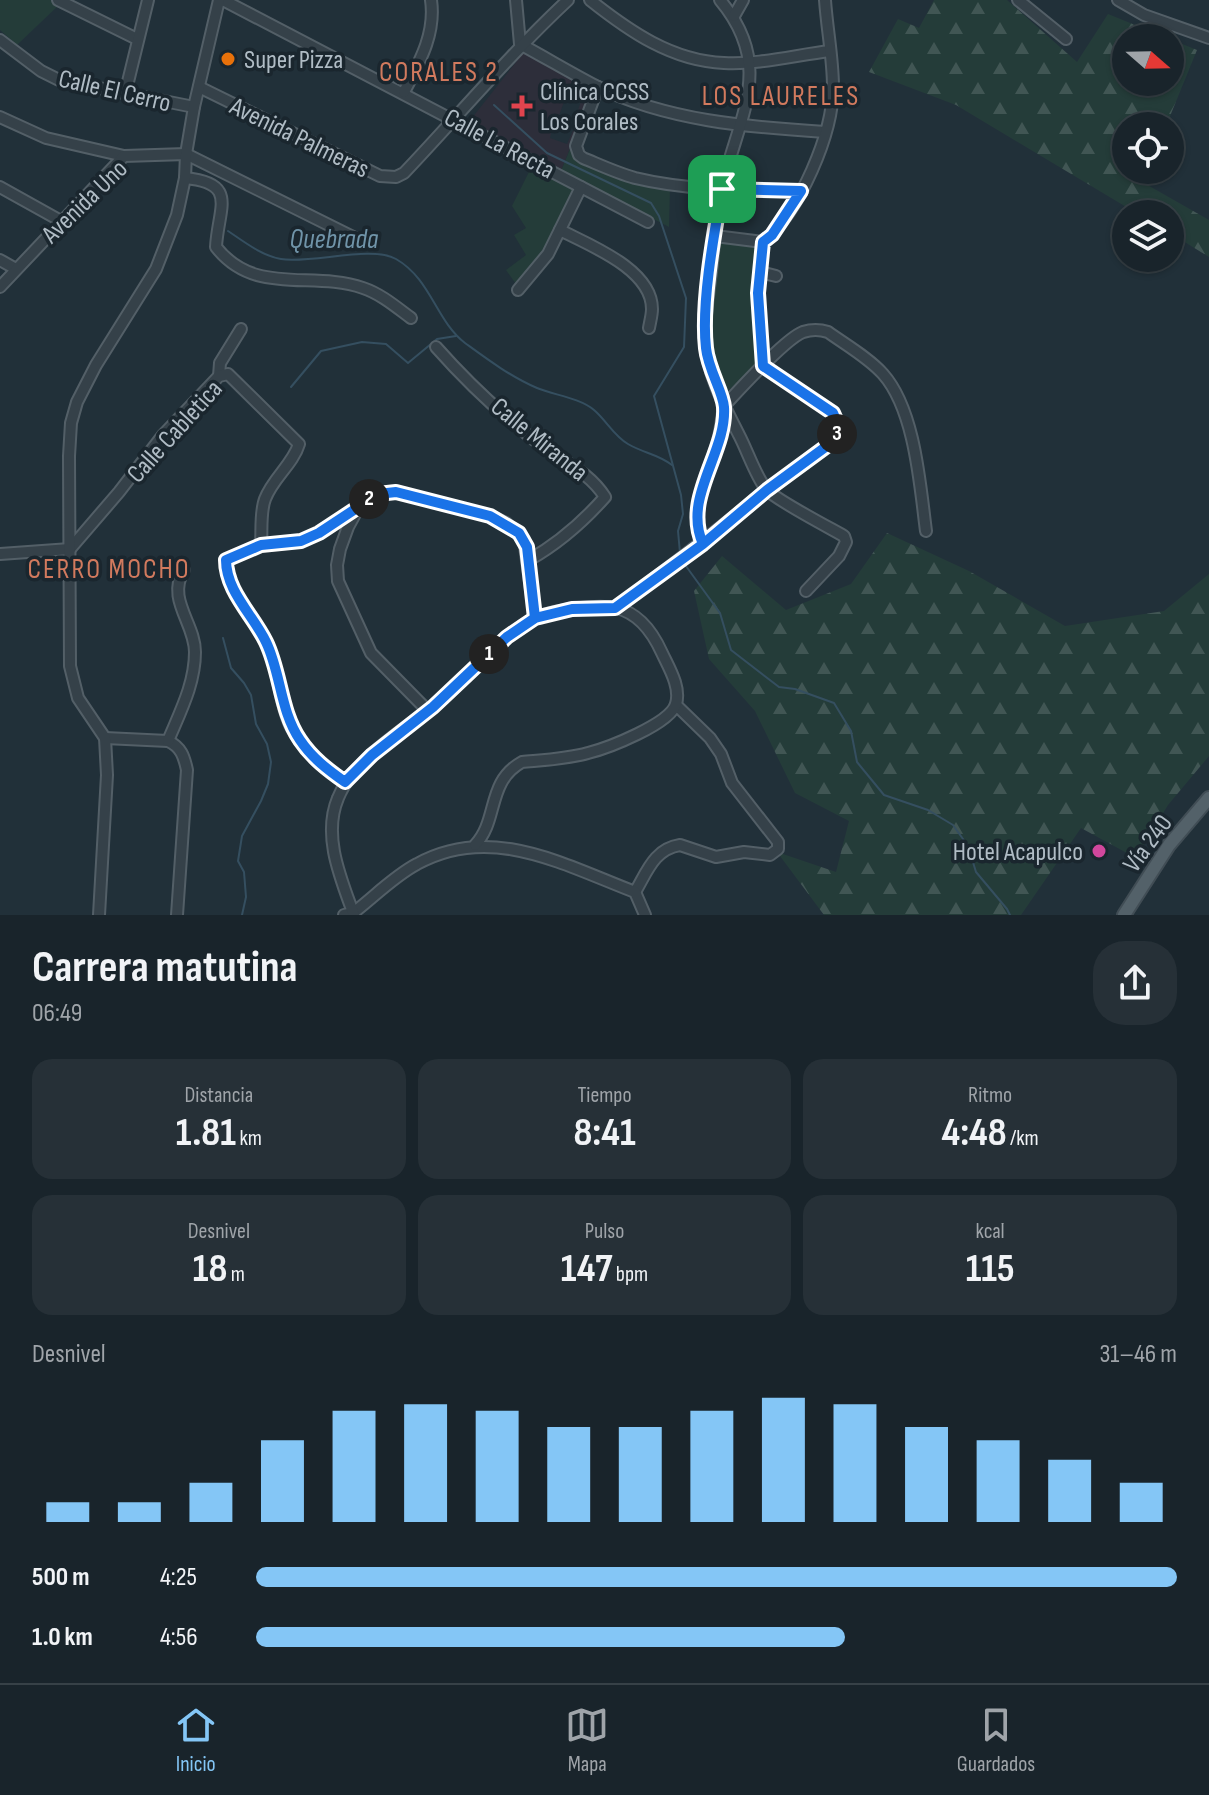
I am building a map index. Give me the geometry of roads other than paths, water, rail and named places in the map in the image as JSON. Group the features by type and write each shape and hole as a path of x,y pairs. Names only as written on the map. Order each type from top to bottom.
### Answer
{"main road":[{"name":"Vía 240","path":"1124,915 1169,845 1209,798"}],"street":[{"path":"58,0 137,39"},
{"path":"125,94 148,0"},
{"path":"99,915 107,775 105,738 78,698 70,666 71,423 77,402 96,365 156,269 177,215 194,107 221,0"},
{"name":"Calle La Recta","path":"221,0 456,119 648,222"},
{"path":"404,92 429,35 433,14 431,0"},
{"path":"516,0 520,44 598,87 691,118 738,126 825,132"},
{"name":"Avenida Palmeras","path":"199,87 380,176 396,177 404,173 456,119 520,44 568,0"},
{"path":"590,0 619,23 676,53 698,60 726,64 830,51"},
{"path":"720,0 734,16 744,38 750,92 722,189 706,344 708,366 724,406 767,490 844,536 846,542 839,556 806,591"},
{"path":"734,16 743,0"},
{"path":"715,236 763,242 772,235 801,191 825,132 833,89 825,0"},
{"path":"1018,0 1066,39"},
{"path":"1118,0 1144,15 1209,38"},
{"name":"Calle El Cerro","path":"0,40 41,71 59,80 194,107"},
{"path":"598,87 576,146 579,155 636,178 722,189 801,191"},
{"path":"0,117 46,138 124,156"},
{"path":"186,154 357,239"},
{"name":"Avenida Uno","path":"0,287 124,156 186,154"},
{"path":"185,178 214,183 218,188 222,200 216,247 228,262 270,279 343,283 363,288 411,318"},
{"path":"0,187 61,221"},
{"path":"518,290 539,267 581,187"},
{"path":"560,230 630,269 644,287 652,306 649,328"},
{"path":"763,242 758,293 763,366"},
{"path":"0,260 16,269"},
{"path":"760,272 776,276"},
{"path":"219,376 220,363 241,329"},
{"path":"703,544 696,527 696,514 718,441 724,406 801,333 818,329 828,332 880,371 899,401 915,449 926,531"},
{"name":"Calle Miranda","path":"436,347 537,443 579,469 599,487 605,497 581,524 529,560"},
{"path":"615,608 703,544 767,490 835,440 840,429 833,413 763,366"},
{"name":"Calle Cabletica","path":"70,549 163,435 219,376 228,374 299,444 264,501 261,545"},
{"path":"345,782 323,766 289,723 275,662 267,642 227,578 226,560 261,545 301,541 319,533 378,494 396,492 490,516 519,533 527,547 535,618"},
{"path":"361,504 340,549 338,581 371,653 427,710"},
{"path":"0,554 70,549"},
{"path":"168,741 192,681 195,649 180,607 177,586 184,570"},
{"path":"475,845 486,830 499,786 513,767 522,762 587,754 614,744 666,719 676,705 675,682 649,627 631,614 615,608 572,609 535,618 507,637 345,782 336,801 332,841 351,914 418,863 475,845 527,851 635,892 645,915"},
{"path":"635,892 656,856 674,845 716,857 744,852 770,855 778,849 778,842 732,783 721,754 710,738 676,705"},
{"path":"105,738 168,741 178,745 187,770 177,915"}],"waterway":[{"path":"494,105 547,153 651,203 659,216 686,298 684,347 654,396 681,495 680,553"},
{"name":"Quebrada","path":"228,231 260,251 281,259 357,254 385,255 396,259 417,277 447,323 465,343 527,384 588,406 623,441 672,465"},
{"name":"Quebrada","path":"291,387 321,351 362,342 386,344 408,363 437,339 456,336"},
{"path":"683,562 720,613 731,650 779,687 795,689 834,703 851,731 857,762 884,795 928,810 953,825 968,846 976,872 1010,915"},
{"name":"Quebrada","path":"223,638 231,668 251,695 256,724 267,744 271,762 268,784 242,836 238,861 244,872 246,897 242,915"}],"place":[{"name":"Super Pizza","path":"228,59"},
{"name":"Clínica CCSS Los Corales","path":"522,106"},
{"name":"Hotel Acapulco","path":"1099,851"}],"district":[{"name":"CORALES 2","path":"439,71"},
{"name":"LOS LAURELES","path":"781,95"},
{"name":"CERRO MOCHO","path":"109,568"}]}
